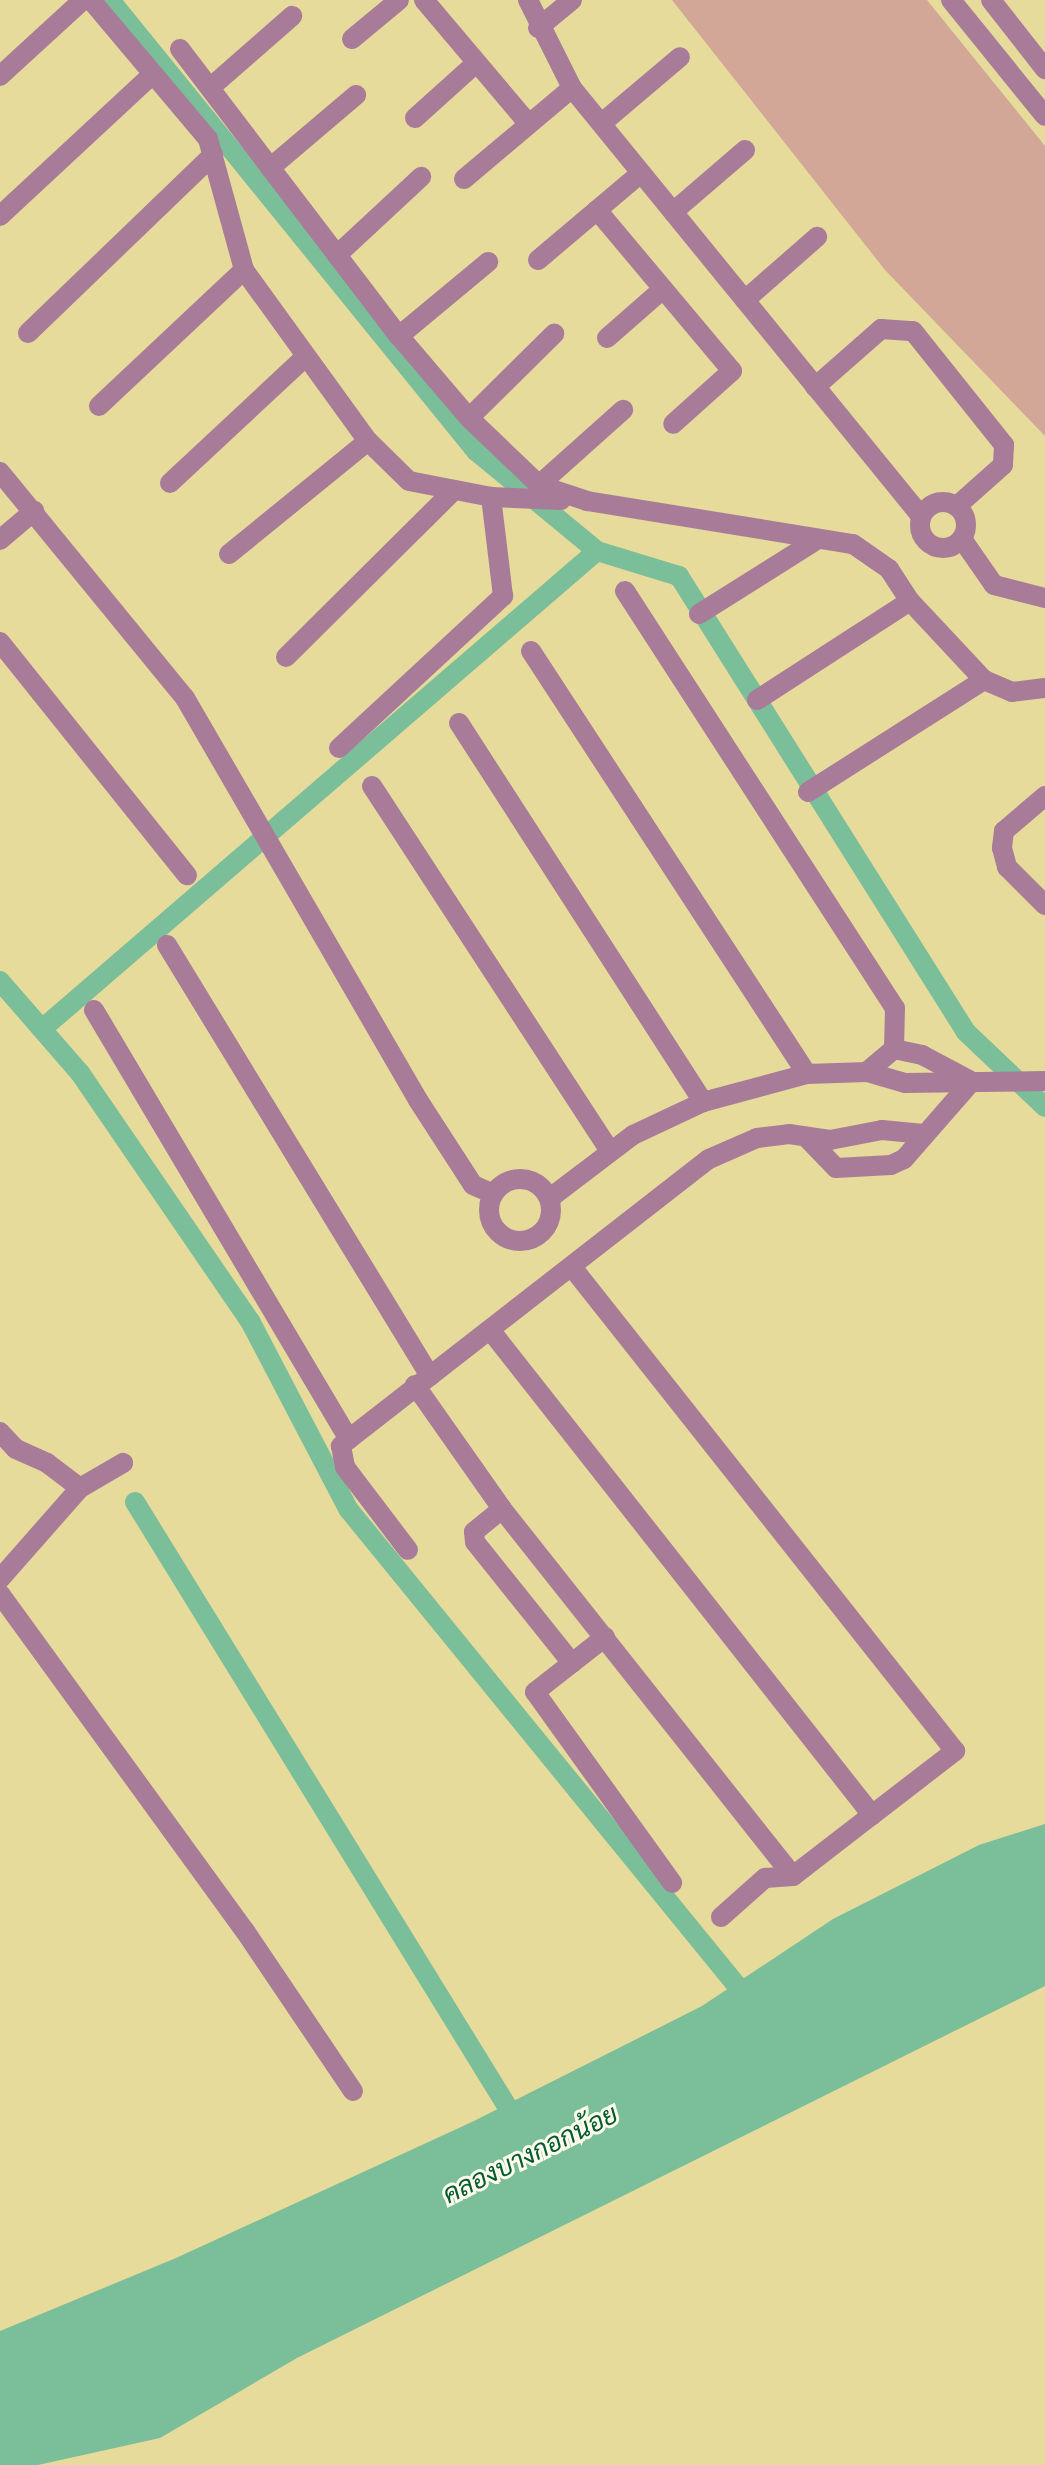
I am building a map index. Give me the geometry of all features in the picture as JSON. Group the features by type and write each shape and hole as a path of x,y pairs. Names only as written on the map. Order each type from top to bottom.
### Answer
{"street":[{"path":"0,76 83,0"},
{"path":"91,0 208,139 244,270 368,441 409,481 491,497 587,501 853,544 889,569 910,601 984,680 1012,692 1045,688"},
{"path":"352,39 399,0"},
{"path":"424,0 528,123"},
{"path":"528,0 538,28 572,88 921,516 921,531 929,544 950,548 962,539"},
{"path":"538,28 572,0"},
{"path":"951,0 1045,116"},
{"path":"991,0 1045,69"},
{"path":"211,87 292,16"},
{"path":"180,49 399,336 469,418 539,485 587,501"},
{"path":"602,123 680,57"},
{"path":"415,118 476,63"},
{"path":"0,216 153,74"},
{"path":"464,179 572,88"},
{"path":"270,168 356,95"},
{"path":"673,212 745,150"},
{"path":"28,333 213,155"},
{"path":"538,260 641,173"},
{"path":"337,255 421,177"},
{"path":"597,210 732,371 673,424"},
{"path":"745,300 817,237"},
{"path":"399,336 488,262"},
{"path":"99,406 244,270"},
{"path":"607,338 663,289"},
{"path":"815,387 881,329 913,331 1004,445 1003,465 957,506"},
{"path":"469,418 554,334"},
{"path":"170,483 305,357"},
{"path":"539,485 623,410"},
{"path":"229,554 368,441"},
{"path":"0,472 185,698 280,869 473,1185 493,1194"},
{"path":"286,657 454,490"},
{"path":"339,748 503,596 491,497"},
{"path":"921,516 937,502 957,506 965,518 962,539 994,585 1045,598"},
{"path":"0,540 34,511"},
{"path":"699,614 818,539"},
{"path":"625,591 895,1008 894,1049 867,1072"},
{"path":"757,700 910,601"},
{"path":"0,642 187,875"},
{"path":"531,651 807,1074"},
{"path":"808,792 984,680"},
{"path":"459,723 703,1102"},
{"path":"372,786 610,1151"},
{"path":"1045,796 1004,831 1002,848 1007,867 1045,905"},
{"path":"167,945 422,1380 502,1509 793,1876"},
{"path":"94,1010 349,1439"},
{"path":"894,1049 922,1055 972,1081"},
{"path":"550,1198 633,1135 703,1102 807,1074 867,1072 905,1083 1045,1081"},
{"path":"808,1139 836,1168 864,1169 904,1159 972,1081"},
{"path":"408,1550 345,1467 341,1446 422,1380 491,1331 694,1167 757,1138 789,1134 808,1139 882,1130 924,1134"},
{"path":"519,1178 540,1185 550,1198 548,1226 526,1242 499,1234 489,1208 493,1194 519,1178"},
{"path":"572,1267 955,1751 793,1876 765,1878 721,1917"},
{"path":"491,1331 872,1815"},
{"path":"0,1432 16,1449 47,1463 80,1488"},
{"path":"0,1579 80,1488 123,1463"},
{"path":"502,1509 477,1528 473,1538 572,1663"},
{"path":"0,1594 245,1931 353,2091"},
{"path":"605,1637 535,1692 672,1883"}],"shaded area":[{"path":"672,0 927,0 1045,146 1045,436 885,270"}],"water":[{"name":"คลองบางกอกน้อย","path":"1045,1824 1045,1986 297,2358 160,2438 38,2465 0,2465 0,2331 176,2258 474,2121 702,2006 833,1919 979,1845"}],"waterway":[{"path":"110,0 476,451 597,551 679,576 966,1032 1045,1107"},
{"path":"42,1029 597,551"},
{"path":"0,981 80,1073 250,1321 349,1510 751,2003"},
{"name":"คลองบางกอกน้อย","path":"135,1502 521,2129"}]}
